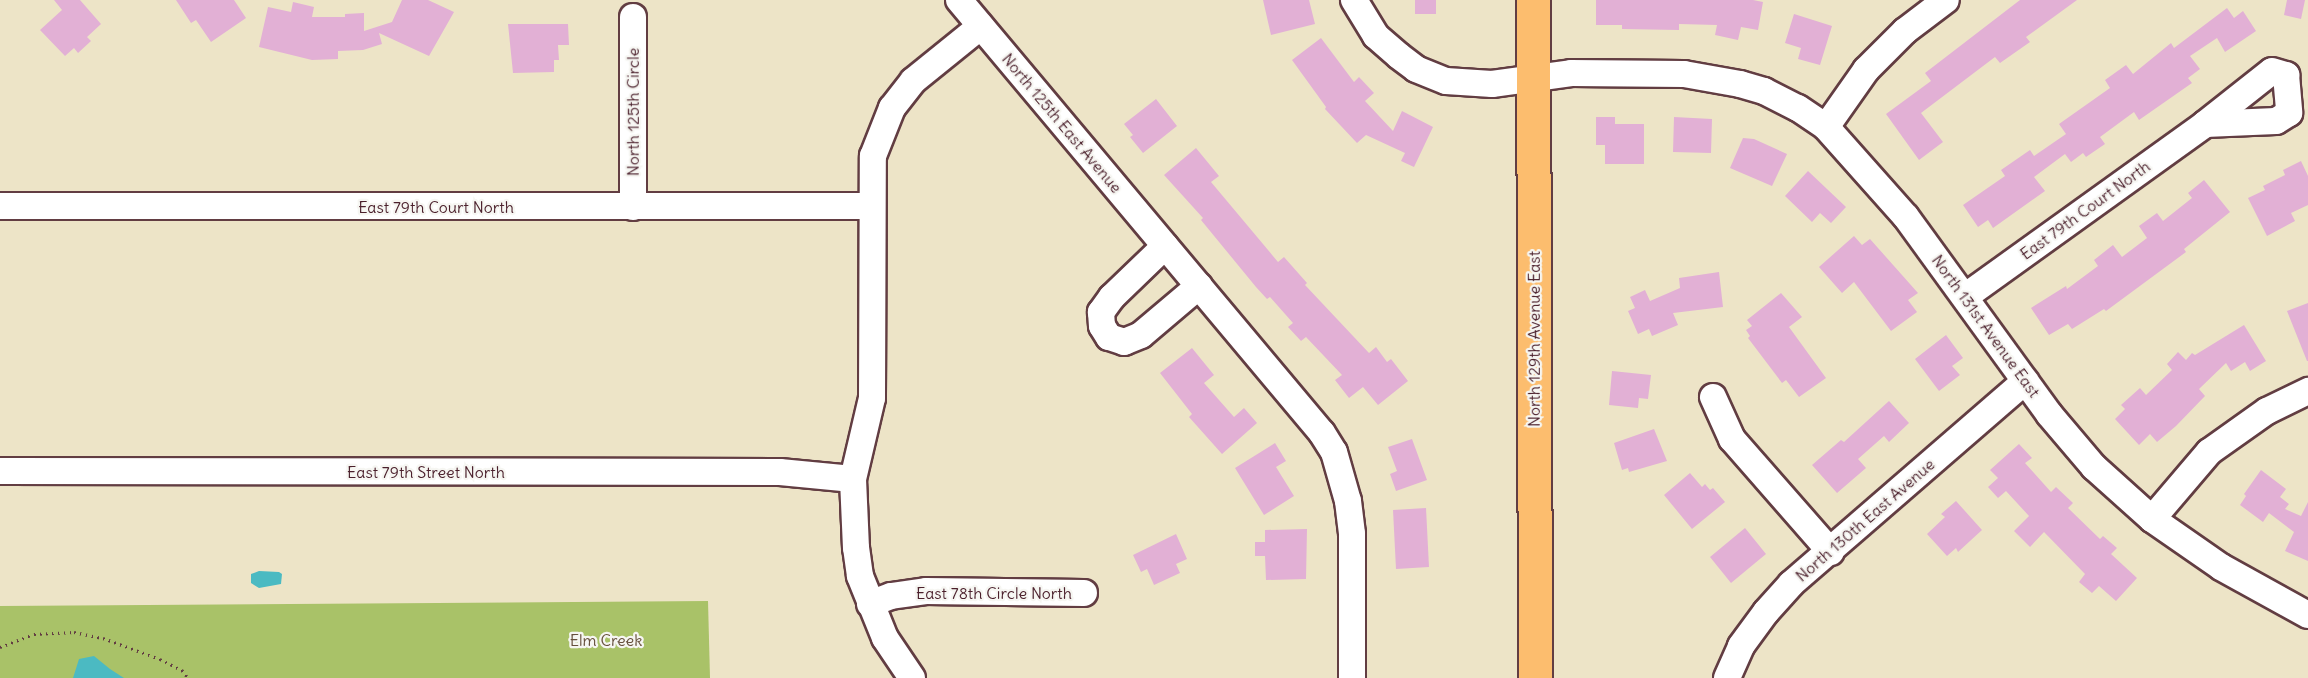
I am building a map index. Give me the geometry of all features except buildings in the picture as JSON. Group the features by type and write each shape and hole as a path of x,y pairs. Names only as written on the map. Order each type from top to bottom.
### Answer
{"main road":[{"name":"North 129th Avenue East","path":"1533,0 1535,678"}],"street":[{"name":"North 125th East Avenue","path":"959,0 1322,433 1334,452 1348,501 1352,534 1352,678"},
{"name":"North 131st Avenue East","path":"1354,0 1376,36 1408,63 1431,76 1464,84 1492,84 1579,73 1684,74 1707,77 1764,91 1826,127 1906,217 1966,296 2025,381 2094,467 2152,519 2221,567 2308,615"},
{"path":"1826,127 1866,70 1905,31 1946,0"},
{"name":"North 125th Circle","path":"633,17 633,207"},
{"path":"912,678 885,638 870,604 860,576 855,548 852,479 872,398 873,156 892,108 913,81 981,26"},
{"name":"East 79th Court North","path":"1966,296 2205,124"},
{"name":"East 79th Court North","path":"0,206 872,206"},
{"path":"1165,246 1112,297 1101,312 1102,326 1109,337 1124,342 1141,335 1198,286"},
{"name":"North 130th East Avenue","path":"1727,678 1741,646 1766,612 1791,584 2025,381"},
{"path":"2152,519 2208,452 2267,411 2308,391"},
{"path":"1713,397 1732,439 1830,552"},
{"name":"East 79th Street North","path":"0,471 780,472 852,479"},
{"name":"East 78th Circle North","path":"870,604 891,596 926,591 1084,593"}],"path":[{"path":"0,647 34,633 74,632 103,638 160,659 182,670 188,678"}],"green space":[{"name":"Elm Creek","path":"708,601 710,678 0,678 0,606"}],"water":[{"path":"259,571 279,572 282,574 281,584 259,588 251,583 251,574"},
{"path":"94,656 124,678 73,678 79,659"}]}
